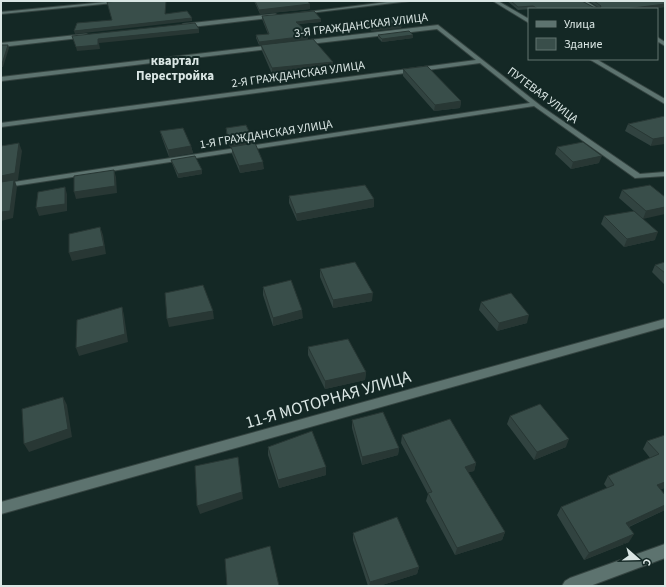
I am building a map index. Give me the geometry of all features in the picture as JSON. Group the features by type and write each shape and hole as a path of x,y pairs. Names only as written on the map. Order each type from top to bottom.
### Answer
{"street":[{"path":"1,13 132,1"},
{"path":"298,13 408,1"},
{"path":"495,1 528,20"},
{"path":"582,1 595,8"},
{"path":"173,27 283,15"},
{"name":"3-Я ГРАЖДАНСКАЯ УЛИЦА","path":"295,44 438,27"},
{"name":"ПУТЕВАЯ УЛИЦА","path":"438,27 535,104 638,176 665,174"},
{"path":"1,45 95,35"},
{"name":"3-Я ГРАЖДАНСКАЯ УЛИЦА","path":"1,79 279,46"},
{"path":"594,60 665,102"},
{"name":"2-Я ГРАЖДАНСКАЯ УЛИЦА","path":"1,125 480,61"},
{"name":"1-Я ГРАЖДАНСКАЯ УЛИЦА","path":"1,186 535,104"},
{"name":"11-Я МОТОРНАЯ УЛИЦА","path":"1,508 665,322"},
{"path":"570,586 665,551"}],"building":[{"path":"166,1 165,14 187,11 192,18 74,31 77,23 112,20 107,2"},
{"path":"255,1 307,1 310,4 259,10"},
{"path":"511,1 582,1 593,7 600,8 536,8 533,6 518,7"},
{"path":"594,1 665,1 665,4 633,8 600,8 601,6"},
{"path":"314,11 321,19 296,22 305,30 302,30 307,36 259,42 256,35 269,34 262,16"},
{"path":"395,17 402,22 372,26 367,20"},
{"path":"195,23 199,29 98,39 98,45 76,47 72,36"},
{"path":"409,31 413,35 382,39 378,35"},
{"path":"313,39 333,62 272,68 261,45"},
{"path":"1,45 8,45 2,64 1,64"},
{"path":"427,66 461,101 435,105 403,69"},
{"path":"665,116 665,137 653,139 628,124"},
{"path":"246,125 253,140 229,144 226,128"},
{"path":"183,128 191,146 168,150 160,131"},
{"path":"583,142 602,156 573,162 557,147"},
{"path":"19,143 15,173 1,176 1,146"},
{"path":"255,143 263,162 239,166 231,147"},
{"path":"195,156 202,170 178,174 171,160"},
{"path":"114,170 115,186 74,192 74,176"},
{"path":"14,180 10,211 1,212 1,182"},
{"path":"365,185 374,199 296,214 289,196"},
{"path":"650,185 665,197 665,207 646,211 622,190"},
{"path":"65,187 65,204 36,208 38,192"},
{"path":"634,211 658,232 627,239 604,216"},
{"path":"100,227 104,246 69,253 69,234"},
{"path":"355,262 373,293 333,300 320,269"},
{"path":"665,262 665,273 655,265"},
{"path":"291,280 302,310 273,318 263,287"},
{"path":"203,285 213,311 167,319 165,293"},
{"path":"511,293 529,315 499,323 481,302"},
{"path":"122,307 125,334 76,348 77,320"},
{"path":"348,339 366,372 325,381 308,347"},
{"path":"63,397 68,429 24,444 22,409"},
{"path":"540,404 569,439 537,452 510,416"},
{"path":"383,412 399,448 362,457 352,420"},
{"path":"450,419 476,463 465,467 505,532 457,548 428,493 432,492 402,435"},
{"path":"312,431 326,467 278,480 268,447"},
{"path":"665,435 665,482 657,485 665,495 665,505 626,523 634,534 589,553 561,507 614,485 608,476 659,454 647,441"},
{"path":"238,457 242,492 197,506 195,466"},
{"path":"397,517 419,567 370,582 353,533"},
{"path":"270,546 279,586 227,586 225,559"}],"district":[{"name":"квартал Перестройка","path":"175,68"}]}
